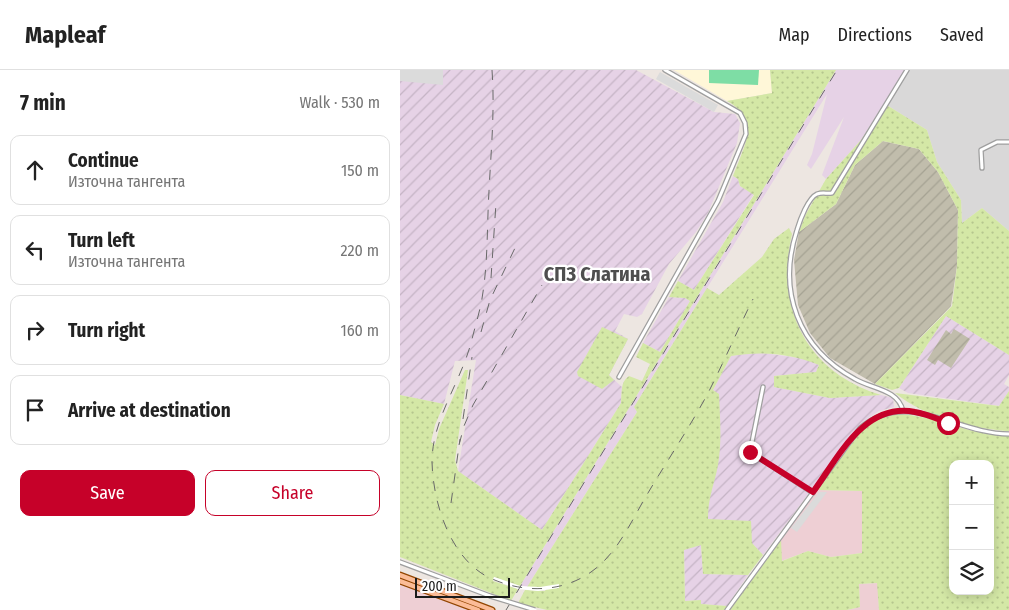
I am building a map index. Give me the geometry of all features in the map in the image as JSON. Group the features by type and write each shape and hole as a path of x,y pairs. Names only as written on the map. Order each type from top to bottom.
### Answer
{"main road":[{"path":"400,575 492,610"},
{"path":"400,580 478,610"}],"street":[{"path":"619,377 718,201 746,134 745,123 740,113 665,70"},
{"path":"903,411 902,404 894,395 856,380 839,370 821,355 796,319 789,267 797,230 808,206 815,195 832,193 907,70"},
{"path":"982,168 980,150 997,142 1009,142"},
{"path":"763,387 750,452 813,492"},
{"path":"727,610 860,428 880,415 903,411 921,413 977,431 1009,434"},
{"path":"400,562 490,596 535,610"}],"shaded area":[{"path":"400,70 636,70 714,112 735,114 740,123 737,143 708,213 696,232 669,264 642,314 637,317 624,314 615,331 628,339 609,375 622,387 621,403 542,530 458,471 476,360 455,361 444,404 400,395"},
{"path":"400,70 443,70 443,85 400,81"},
{"path":"674,70 770,70 772,93 727,101"},
{"path":"836,70 905,70 861,140 826,179 822,175 844,117 811,169 807,165 812,154 827,94 634,407 637,412 527,587 520,586"},
{"path":"905,70 1009,70 1009,231 982,208 962,223 961,200 937,162 927,130 885,104"},
{"path":"660,72 718,105 714,112 656,79"},
{"path":"883,141 919,149 938,172 958,210 957,266 951,306 875,384 830,358 810,333 798,305 794,260 799,232 836,204 855,165"},
{"path":"733,176 738,179 740,186 754,194 694,290 678,281 723,202"},
{"path":"669,297 685,298 690,301 660,352 643,343"},
{"path":"946,316 1009,355 1009,375 1004,384 1009,387 1009,391 1000,406 908,393 899,388"},
{"path":"954,329 970,339 951,368 938,360 935,365 927,360 946,330 951,334"},
{"path":"756,352 806,359 819,365 816,372 774,376 774,387 830,398 881,395 893,398 894,407 879,411 861,423 763,555 752,543 708,520 708,498 718,463 713,390 731,356"},
{"path":"817,490 862,491 862,553 831,557 808,551 781,561 781,540"},
{"path":"819,492 827,492 797,532 791,528"},
{"path":"701,545 703,574 748,575 727,606 701,604 700,600 685,601 684,549"},
{"path":"400,583 448,601 471,610 400,610"},
{"path":"878,583 879,610 847,610 860,607 859,584"}],"green space":[{"path":"709,70 759,70 758,85 709,83"},
{"path":"770,70 836,70 520,586 494,577 493,581 518,589 511,601 400,557 400,395 444,404 435,425 431,442 435,445 439,429 465,370 468,370 455,460 458,471 542,530 621,403 622,388 626,378 629,376 642,381 650,364 636,357 643,343 660,352 690,301 685,298 669,297 678,281 694,290 754,195 740,186 738,179 733,176 745,144 747,125 738,109 727,101 772,93"},
{"path":"885,104 927,130 937,162 961,200 962,223 982,208 1009,231 1009,355 946,316 899,388 892,390 875,384 952,306 957,266 958,210 938,172 919,149 883,141 855,165 836,204 799,232 806,214 826,179 861,140"},
{"path":"789,228 792,234 788,261 788,287 793,311 802,334 815,353 833,371 855,385 881,395 830,398 774,387 774,376 816,372 819,365 775,354 731,356 713,390 719,394 720,438 718,465 710,498 708,519 751,521 752,543 763,555 748,575 703,574 701,545 684,550 685,601 701,600 701,604 727,606 724,610 547,610 518,603 525,590 545,591 547,587 527,587 637,412 634,407 707,288 719,295 762,257 774,239"},
{"path":"602,327 628,339 609,375 614,380 602,389 578,376 577,372"},
{"path":"1009,391 1009,431 976,427 948,420 920,409 895,393 999,406"},
{"path":"897,414 925,418 980,433 1009,436 1009,610 879,610 877,583 859,584 860,607 847,610 730,610 781,540 782,561 808,551 831,557 862,553 862,491 817,490 862,430 880,418"}],"pier":[{"path":"494,577 520,586 540,587 559,584 559,588 538,591 518,589 493,580"}],"railway":[{"path":"492,70 493,100 485,280 478,316 467,355 437,430 432,462 436,494 446,526 462,555 473,567 499,582 512,586 539,589 566,584 579,579 600,565 622,538 700,408 753,299"},
{"path":"506,610 837,70"},
{"path":"491,278 496,203"},
{"path":"481,332 490,300 515,248"},
{"path":"459,445 464,426 473,405 542,285"},
{"path":"463,419 472,357"},
{"path":"451,503 460,439"}],"district":[{"name":"СПЗ Слатина","path":"597,274"}],"route":[{"path":"750,452 813,492 860,428 869,420 880,415 903,411 928,415 948,423"}]}
